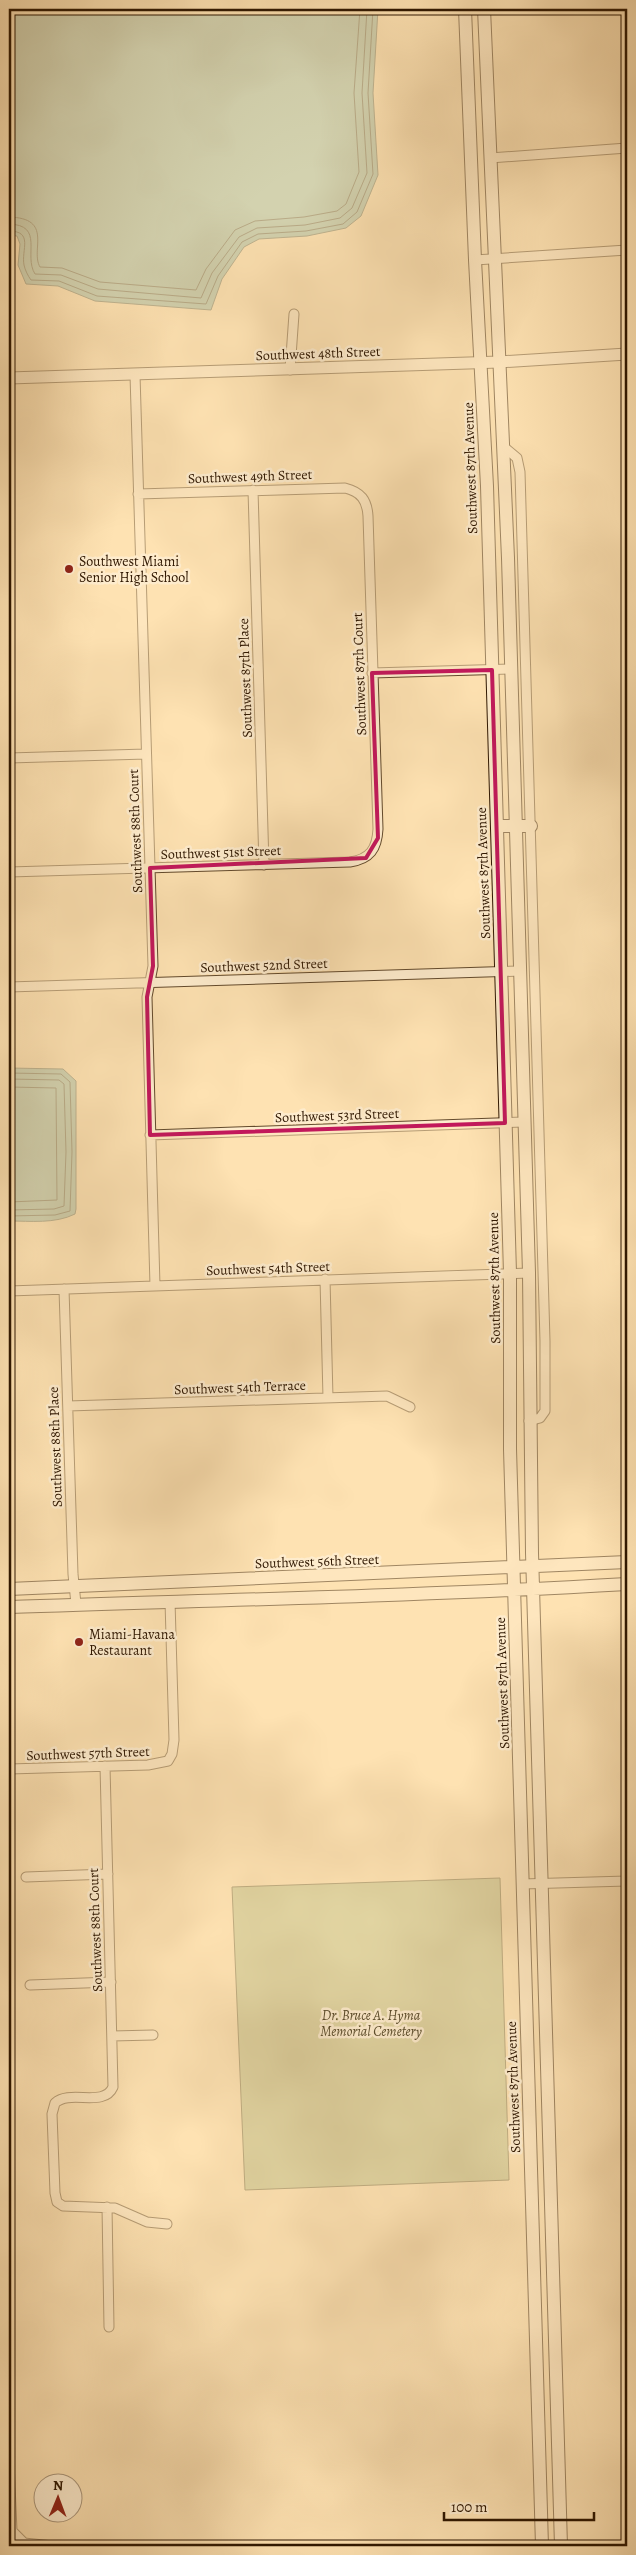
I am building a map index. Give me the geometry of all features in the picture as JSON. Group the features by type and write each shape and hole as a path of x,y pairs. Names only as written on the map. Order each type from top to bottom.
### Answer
{"main road":[{"name":"Southwest 87th Avenue","path":"465,9 470,158 487,486 510,1273 513,1568 542,2546"},
{"path":"484,9 504,448 516,826 529,1273 529,1421 532,1567 561,2546"},
{"path":"470,158 490,158"},
{"path":"497,826 531,826"},
{"path":"510,1399 521,1417 529,1421"},
{"name":"Southwest 56th Street","path":"9,1589 627,1562"},
{"path":"9,1607 396,1595 627,1584"},
{"path":"527,2039 546,2039"},
{"path":"530,2142 549,2142"},
{"path":"531,2189 550,2189"},
{"path":"534,2284 553,2284"},
{"path":"539,2451 558,2451"}],"street":[{"path":"490,158 627,148"},
{"path":"475,260 627,250"},
{"path":"290,370 294,314"},
{"name":"Southwest 48th Street","path":"9,378 499,362 627,354"},
{"name":"Southwest 88th Court","path":"135,375 153,966 146,997 155,1286"},
{"path":"504,448 517,458 520,472 546,1406 543,1415 529,1421"},
{"name":"Southwest 49th Street","path":"138,494 345,488 361,494"},
{"name":"Southwest 87th Place","path":"253,490 264,864"},
{"name":"Southwest 87th Court","path":"361,494 365,500 368,516 378,829 376,846 372,853"},
{"path":"372,673 511,670"},
{"path":"9,758 146,754"},
{"name":"Southwest 51st Street","path":"9,872 350,862 366,858 372,853"},
{"name":"Southwest 52nd Street","path":"9,987 520,971"},
{"name":"Southwest 53rd Street","path":"150,1135 524,1122"},
{"name":"Southwest 54th Street","path":"9,1291 529,1273"},
{"path":"325,1279 328,1398"},
{"name":"Southwest 88th Place","path":"64,1289 76,1604"},
{"name":"Southwest 54th Terrace","path":"68,1406 387,1396 410,1407"},
{"name":"Southwest 57th Street","path":"9,1769 148,1765 168,1761 172,1754 174,1740 170,1601"},
{"name":"Southwest 88th Court","path":"105,1766 114,2083 111,2092 99,2097 67,2098 57,2101 52,2114 57,2202 67,2207 107,2207"},
{"path":"26,1877 108,1874"},
{"path":"522,1884 627,1880"},
{"path":"30,1985 111,1982"},
{"path":"112,2036 153,2035"},
{"path":"109,2327 107,2207 122,2211 147,2222 167,2224"},
{"path":"9,2462 12,2531 24,2543 53,2546"}],"highlighted area":[{"path":"492,670 505,1123 150,1135 147,997 153,966 150,868 366,858 378,838 372,673"}],"green space":[{"name":"Dr. Bruce A. Hyma Memorial Cemetery","path":"500,1878 509,2180 245,2190 232,1887"}],"water":[{"path":"9,9 378,9 373,93 378,175 361,216 346,228 307,236 259,239 244,247 222,279 211,310 95,301 58,286 26,284 18,265 20,244 17,236 9,235"},
{"path":"9,1068 63,1069 76,1081 75,1214 51,1221 9,1221"}],"place":[{"name":"Southwest Miami Senior High School","path":"69,569"},
{"name":"Miami-Havana Restaurant","path":"79,1642"}]}
